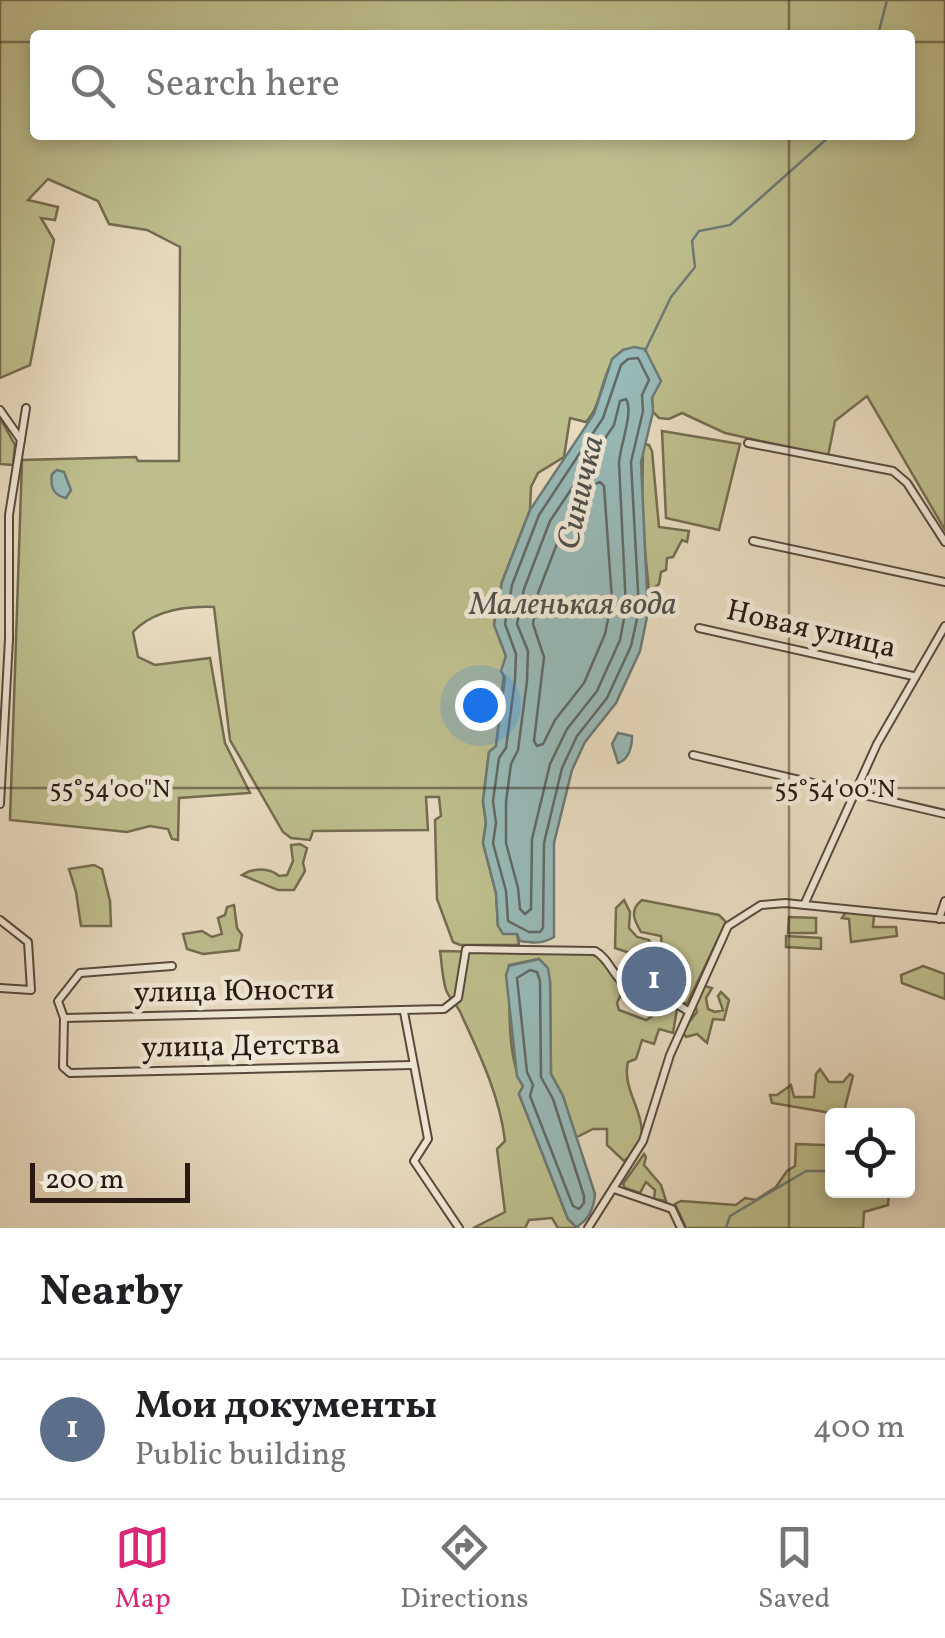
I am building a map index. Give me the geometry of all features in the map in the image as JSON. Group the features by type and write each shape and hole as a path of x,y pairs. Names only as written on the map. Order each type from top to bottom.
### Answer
{"street":[{"path":"0,804 10,639 9,514 26,408"},
{"path":"0,410 21,440"},
{"path":"748,443 893,471 907,483 945,542"},
{"path":"754,540 945,582"},
{"path":"804,905 877,744 945,626"},
{"name":"Новая улица","path":"700,628 914,676"},
{"path":"692,755 945,814"},
{"path":"588,1228 644,1141 670,1054 730,924 763,905 804,905 942,919 945,901"},
{"path":"0,920 28,942 31,990 0,988"},
{"name":"улица Юности","path":"64,1018 444,1009 455,1003 462,989 461,965 466,949 595,951 624,983 688,1011"},
{"path":"64,1018 58,1000 80,973 172,966"},
{"path":"404,1012 428,1138 414,1162 458,1228"},
{"name":"улица Детства","path":"64,1018 62,1067 70,1072 412,1066"},
{"path":"614,1189 672,1210 681,1228"}],"green space":[{"path":"0,0 945,0 945,530 867,396 835,421 828,456 725,433 682,413 669,419 659,418 653,412 652,398 623,350 610,366 586,422 570,418 564,457 538,473 531,487 530,510 502,582 494,624 506,656 496,747 489,753 483,801 483,843 496,893 498,926 517,934 519,945 453,942 437,899 435,820 441,816 439,797 426,797 428,830 313,831 310,840 291,838 283,832 230,740 214,607 170,611 133,632 138,657 155,665 210,658 225,743 250,793 179,798 178,840 172,839 168,829 150,826 127,832 10,820 22,460 136,457 138,461 179,461 180,247 147,230 109,224 98,201 48,179 28,200 58,207 55,220 41,218 54,240 30,365 0,378"},
{"path":"0,418 15,445 13,465 0,464"},
{"path":"662,431 740,444 719,530 666,518"},
{"path":"643,444 652,451 659,527 689,531 687,542 682,540 673,557 667,558 659,584 649,592 642,520"},
{"path":"291,845 307,848 305,871 294,890 278,890 242,875 261,870 287,875 293,861"},
{"path":"94,865 102,869 111,926 81,926 69,869"},
{"path":"624,900 630,912 629,928 637,937 649,940 656,954 662,948 661,936 641,932 635,919 635,908 642,900 719,915 726,922 687,1004 659,990 659,961 636,967 630,953 615,948 616,908"},
{"path":"234,905 237,928 242,935 239,950 203,954 187,949 183,934 222,934 218,918"},
{"path":"846,912 874,915 873,927 896,927 897,936 851,942 849,919 842,918"},
{"path":"789,917 816,918 816,933 788,933"},
{"path":"786,936 821,938 821,949 786,947"},
{"path":"440,951 591,954 624,988 617,1003 619,1010 646,1020 668,1007 677,1009 673,1033 659,1029 654,1044 642,1040 636,1059 628,1062 629,1088 641,1137 624,1161 607,1145 607,1129 593,1129 575,1138 563,1096 551,1074 550,981 539,959 509,965 511,1044 523,1086 519,1094 568,1219 578,1228 558,1228 552,1218 529,1220 525,1228 473,1228 505,1212 497,1149 505,1141 488,1077 460,1012 446,990"},
{"path":"923,966 945,974 945,999 902,983 901,975"},
{"path":"704,986 712,988 706,998 708,1009 723,1010 718,996 721,992 729,1000 724,1020 713,1019 707,1043 697,1034 686,1037 682,1031 697,1012 695,1004"},
{"path":"820,1069 829,1082 843,1082 850,1074 853,1076 845,1108 825,1108 825,1112 772,1103 770,1095 777,1095 791,1085 794,1097 814,1097"},
{"path":"796,1144 824,1145 825,1198 888,1198 888,1205 864,1212 863,1228 686,1228 675,1204 681,1201 736,1205 745,1198 756,1200 776,1187 795,1166"},
{"path":"644,1154 644,1165 661,1185 666,1201 654,1199 655,1190 646,1182 640,1193 623,1184"}],"water":[{"name":"Маленькая вода","path":"634,347 645,349 661,381 652,398 653,412 641,462 648,612 640,651 616,703 585,742 572,770 554,843 554,937 538,942 520,941 517,934 503,934 498,926 496,893 483,843 489,752 496,746 505,678 501,671 506,656 494,625 502,582 530,510 594,414 612,359"},
{"path":"57,470 64,472 71,490 66,498 52,487 52,474"},
{"path":"618,733 632,736 627,756 618,763 612,744"},
{"path":"539,959 548,968 550,981 551,1074 563,1096 595,1194 590,1213 576,1227 568,1219 519,1094 523,1086 517,1076 506,975 509,966"}],"waterway":[{"name":"Синичка","path":"879,30 887,0"},
{"name":"Синичка","path":"645,351 671,297 695,267 692,241 699,231 730,225 825,140"},
{"path":"726,1228 730,1216 806,1171 825,1171"}],"place":[{"name":"Мои документы","path":"654,979"}]}
